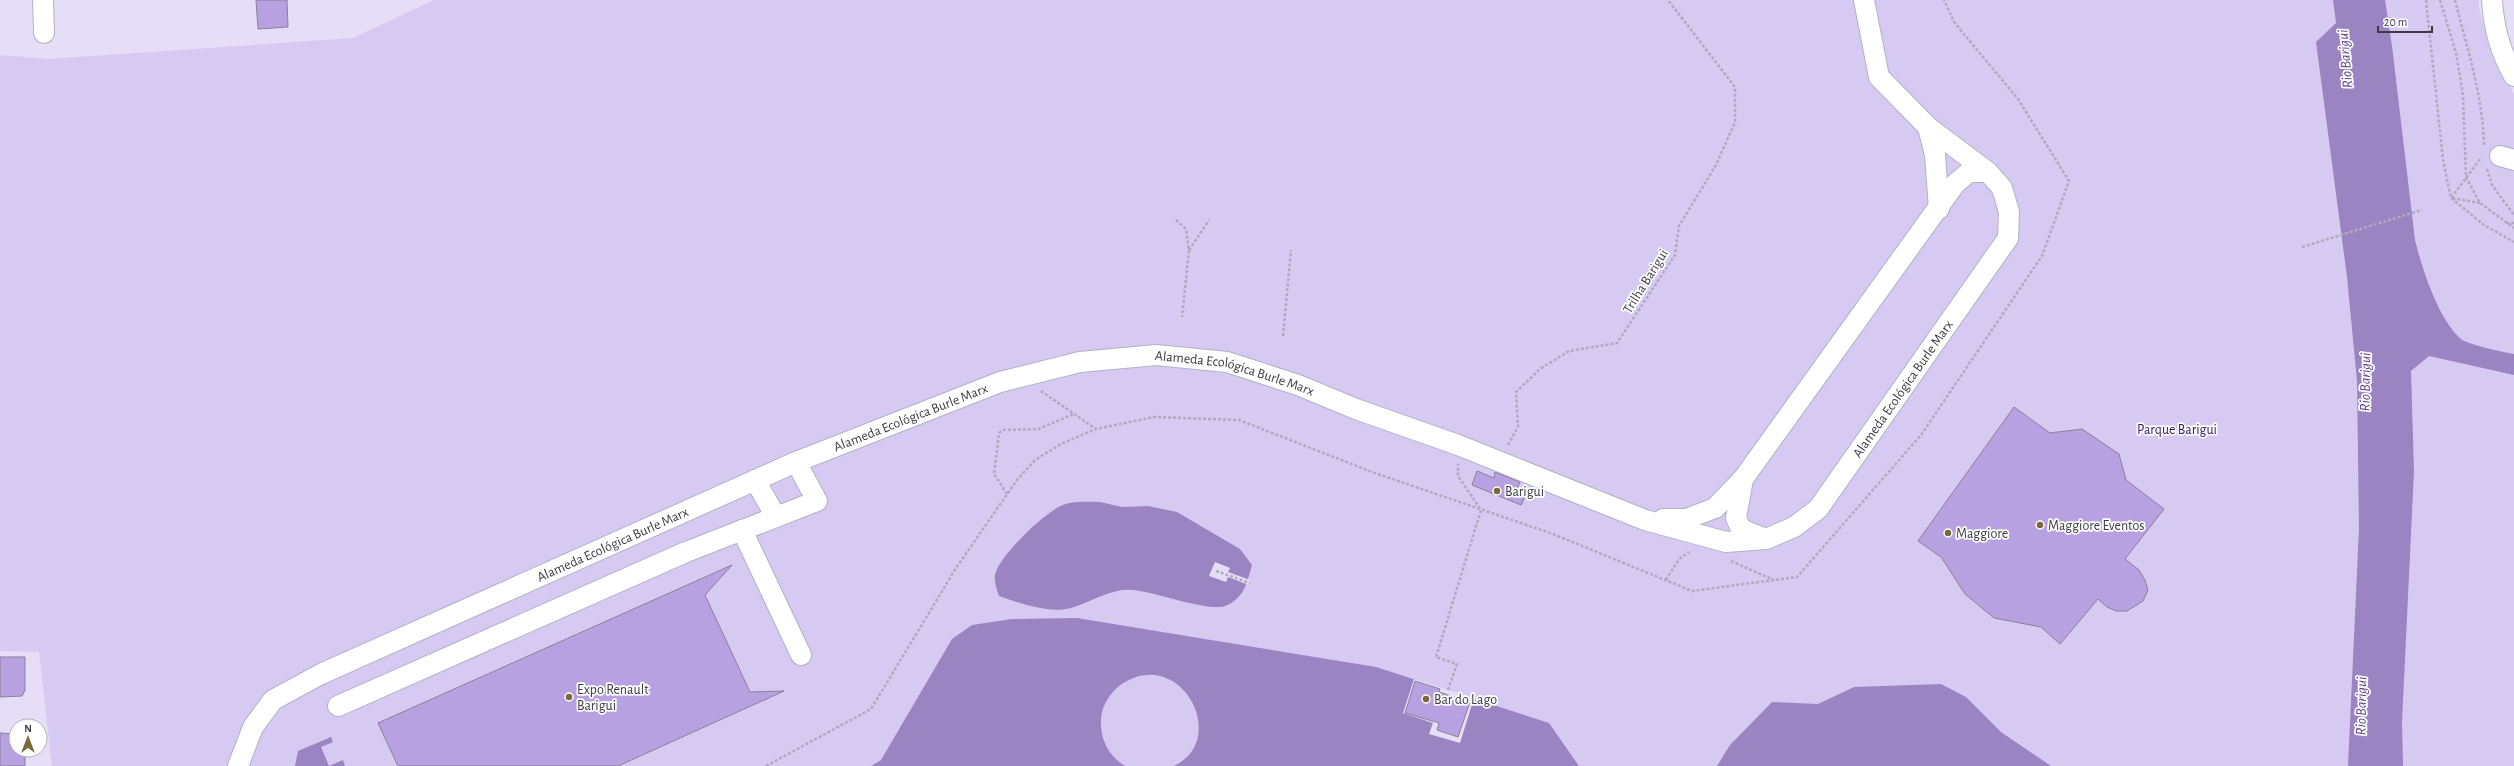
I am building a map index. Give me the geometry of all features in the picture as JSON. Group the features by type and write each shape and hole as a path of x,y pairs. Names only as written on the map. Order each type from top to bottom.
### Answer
{"street":[{"path":"43,0 44,33"},
{"name":"Alameda Ecológica Burle Marx","path":"238,766 253,727 273,700 321,674 796,462 1000,382 1080,362 1156,354 1227,362 1298,385 1356,409 1458,445 1645,520 1726,542 1766,539 1794,527 1818,509 2008,238 2009,212 2002,188 1988,172 1928,127 1878,77 1864,0"},
{"path":"2492,0 2493,26 2501,52 2514,76"},
{"path":"1928,127 1935,155 1939,209"},
{"name":"Alameda Ecológica Burle Marx","path":"1645,520 1686,519 1714,508 1743,479 1939,209 1955,184 1970,172 1988,172"},
{"path":"338,706 686,552 817,501 796,462"},
{"path":"1743,479 1736,518 1741,529 1766,539"},
{"path":"756,480 776,517"},
{"path":"742,530 800,655"}],"path":[{"name":"Trilha Barigui","path":"1502,462 1518,427 1516,392 1540,369 1569,351 1617,343 1675,255 1679,226 1716,165 1735,122 1735,88 1668,0"},
{"path":"2426,0 2443,160 2451,198 2484,225 2514,242"},
{"path":"2440,0 2456,53 2463,96 2466,178 2480,203 2504,223 2514,228"},
{"path":"2455,0 2471,56 2481,113 2494,160 2492,185 2514,215"},
{"path":"2451,198 2466,178 2494,160"},
{"path":"2451,198 2480,203"},
{"path":"2302,247 2422,210"},
{"path":"1176,220 1186,229 1189,251 1188,276 1182,317"},
{"path":"1189,251 1209,220"},
{"path":"2504,223 2514,223"},
{"path":"1283,336 1291,250"},
{"path":"1039,389 1096,429"},
{"path":"1007,494 994,474 998,433 1003,430 1038,429 1074,414"},
{"path":"1448,690 1457,664 1436,657 1481,510 1458,476 1458,445"},
{"path":"1666,580 1679,559 1692,551"},
{"path":"1727,560 1774,580"},
{"path":"1216,570 1250,583"}],"green space":[{"name":"Parque Barigui","path":"434,0 2479,0 2479,8 2491,53 2514,94 2514,766 52,766 48,718 47,718 39,652 0,651 0,55 48,59 353,38"}],"water":[{"name":"Rio Barigui","path":"2333,0 2385,0 2392,46 2415,240 2432,292 2445,319 2461,339 2478,346 2514,354 2514,375 2429,356 2411,371 2414,471 2402,722 2403,766 2348,766 2359,529 2357,381 2347,277 2316,42 2336,23"},
{"path":"1078,502 1100,502 1122,507 1148,506 1177,512 1240,549 1252,565 1247,583 1241,594 1232,603 1217,607 1193,604 1141,591 1124,590 1108,593 1071,608 1054,610 1035,607 999,596 995,578 998,567 1014,546 1036,523 1058,507 1066,504"},
{"path":"1077,618 1376,667 1549,723 1579,766 1174,766 1191,753 1198,736 1198,717 1190,699 1178,685 1161,676 1141,676 1115,689 1106,702 1101,715 1101,727 1104,741 1114,757 1125,766 871,766 881,760 952,639 972,625 1012,619"},
{"path":"1941,684 1966,697 2001,732 2051,766 1717,766 1730,745 1772,702 1818,704 1854,687"},
{"path":"331,737 333,742 321,747 329,766 295,766 298,751"},
{"path":"343,760 345,766 329,766"}],"pier":[{"path":"1215,562 1230,568 1228,572 1250,580 1249,585 1228,577 1226,582 1209,576"},
{"path":"1414,679 1474,698 1460,743 1429,734 1433,723 1403,713"}],"building":[{"path":"256,0 287,0 288,27 258,29"},
{"name":"Maggiore Eventos","path":"2014,407 2050,433 2082,429 2119,454 2126,480 2164,509 2125,559 2139,570 2145,580 2148,590 2143,601 2127,611 2116,611 2107,607 2098,599 2060,644 2041,627 1994,618 1965,594 1941,557 1918,541"},
{"path":"1477,471 1494,478 1495,472 1520,482 1517,489 1527,493 1521,505 1472,485"},
{"path":"732,565 705,595 750,692 784,691 618,766 398,766 378,723"},
{"path":"0,657 25,657 25,690 22,696 0,697"},
{"path":"1415,681 1440,689 1439,692 1470,702 1458,737 1437,730 1439,723 1405,713"},
{"path":"0,733 8,734 8,758 25,758 25,766 0,766"}],"place":[{"name":"Barigui","path":"1497,491"},
{"name":"Maggiore Eventos","path":"2040,525"},
{"name":"Maggiore","path":"1948,533"},
{"name":"Expo Renault Barigui","path":"569,697"},
{"name":"Bar do Lago","path":"1426,699"}]}
